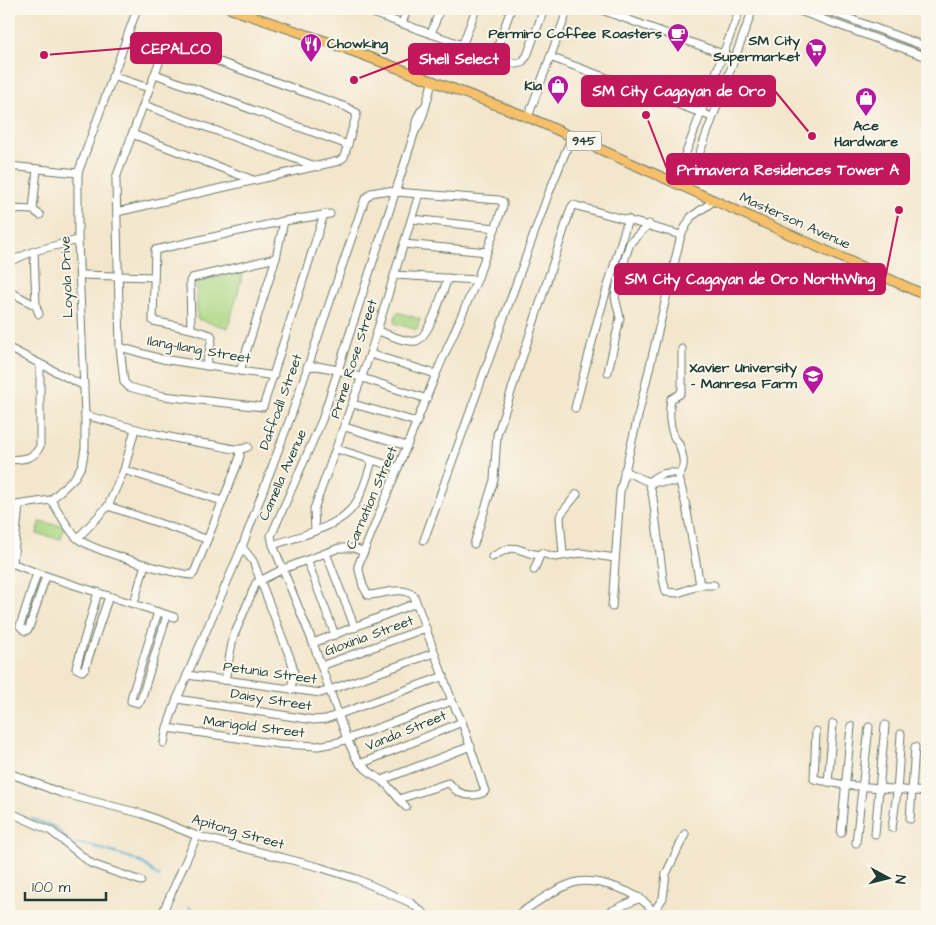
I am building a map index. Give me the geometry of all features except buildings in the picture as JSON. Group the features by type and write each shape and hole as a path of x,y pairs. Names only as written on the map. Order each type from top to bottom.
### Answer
{"main road":[{"name":"Masterson Avenue","path":"237,10 251,12 528,117 927,296"}],"street":[{"name":"Loyola Drive","path":"51,500 70,483 80,470 85,448 78,240 78,173 137,9"},
{"path":"361,9 374,11 402,24 511,63 521,63 526,56 544,9"},
{"path":"402,24 408,9"},
{"path":"431,34 440,9"},
{"path":"462,46 476,9"},
{"path":"494,57 511,9"},
{"path":"528,117 568,9"},
{"path":"599,9 734,58"},
{"path":"675,182 740,9"},
{"path":"686,187 753,9"},
{"path":"794,9 927,58"},
{"path":"823,9 927,47"},
{"path":"117,212 339,161 344,157 358,114 346,107 170,44 165,46 116,178 120,347 124,382 126,385 163,396 263,407 327,214 284,221 156,249 154,252 153,321 191,328 211,335 206,366"},
{"path":"550,57 712,117"},
{"path":"155,74 348,146"},
{"path":"112,76 149,88"},
{"name":"Camella Avenue","path":"273,545 272,531 322,420 396,192 415,131 415,124 420,111 425,106 432,80"},
{"path":"144,105 318,167"},
{"path":"132,134 254,180"},
{"path":"424,540 548,195 572,136"},
{"path":"9,166 78,173"},
{"path":"33,210 37,169"},
{"name":"Daffodil Street","path":"164,743 177,699 242,547 308,367 365,200 374,192 396,192 499,200 502,202"},
{"name":"Prime Rose Street","path":"315,530 314,509 345,427 378,330 419,194"},
{"path":"612,607 620,492 682,235 691,217 715,200"},
{"name":"Carnation Street","path":"416,603 414,596 409,593 393,591 367,594 358,566 428,399 436,374 477,280 503,206 502,202"},
{"path":"474,544 494,480 497,453 496,439 573,205 649,224 682,235"},
{"path":"9,208 33,210 40,215"},
{"path":"9,213 18,210"},
{"path":"412,219 495,228"},
{"path":"575,408 598,319 628,219"},
{"path":"240,371 276,258 284,221"},
{"path":"608,372 620,318 615,296 617,284 630,244 649,224"},
{"path":"9,262 34,251 78,240"},
{"path":"404,244 487,252"},
{"path":"34,251 36,306 39,314"},
{"path":"191,328 190,281 192,278 276,258"},
{"path":"80,275 154,277"},
{"path":"395,275 477,280"},
{"path":"378,330 406,340 416,341 421,339 428,329 448,278"},
{"path":"9,291 36,306"},
{"name":"Ilang-Ilang Street","path":"120,347 162,359 274,376"},
{"path":"9,348 84,386"},
{"path":"682,349 682,388 680,394 671,399 670,413 672,432 674,439 678,442 684,462 680,478 700,586"},
{"path":"370,354 436,374"},
{"path":"9,460 29,458 37,452 40,446 40,364"},
{"path":"308,367 317,366 338,370 428,399"},
{"path":"353,404 417,422"},
{"path":"85,415 182,441 239,451 248,447"},
{"path":"345,427 407,446"},
{"path":"78,538 108,506 124,470 135,429"},
{"path":"337,449 398,468"},
{"path":"9,506 51,500 78,538 88,545 145,564 192,575 237,465 240,456 239,451"},
{"path":"372,461 358,501 352,509 336,522 273,545 313,643 347,739 360,764 382,780 406,808"},
{"path":"124,470 222,501"},
{"path":"624,471 649,482 680,478"},
{"path":"649,482 653,498 665,590 668,593 678,593 700,586 714,585"},
{"path":"563,554 560,518 568,504 577,494"},
{"path":"19,505 11,563 174,617"},
{"path":"108,506 206,539"},
{"path":"242,547 251,556 261,579 292,663 294,673 291,689"},
{"path":"225,680 230,649 237,626 256,583 283,569 345,547 364,552"},
{"path":"492,556 514,547 529,553 540,555 543,553 555,557 563,554 581,553 616,558"},
{"path":"326,553 355,628"},
{"path":"534,570 540,555"},
{"path":"307,560 335,635"},
{"path":"134,603 145,564"},
{"path":"37,573 20,626 26,631 29,628 46,576"},
{"path":"98,592 76,668 78,670 82,671 85,668 109,596"},
{"path":"313,643 416,603 452,701 471,746 484,790 478,794 467,794 457,791 453,785 448,783 399,799"},
{"path":"158,612 132,695 131,700 134,703 138,703 140,700 167,615"},
{"name":"Gloxinia Street","path":"321,666 426,628"},
{"name":"Petunia Street","path":"187,675 317,693 330,691 434,653"},
{"name":"Daisy Street","path":"177,699 314,720 326,719 339,716 444,676"},
{"name":"Marigold Street","path":"167,728 245,740 318,746 347,739 452,701"},
{"name":"Vanda Street","path":"360,764 462,722"},
{"path":"828,782 833,724"},
{"path":"875,834 885,725"},
{"path":"841,833 851,726"},
{"path":"856,843 869,727"},
{"path":"816,731 814,779 845,785 927,792"},
{"path":"892,828 901,734"},
{"path":"382,780 471,746"},
{"path":"910,819 915,747"},
{"name":"Apitong Street","path":"9,773 60,793 144,814 197,836 312,865 358,879 411,903 427,916"},
{"path":"9,812 51,831 92,864 140,881"},
{"path":"654,915 663,898 666,874 685,834"},
{"path":"161,916 197,836"},
{"path":"516,916 568,884 586,880 624,890 640,898 648,905 654,915"},
{"path":"600,916 609,914 640,898"}],"green space":[{"path":"244,270 228,328 197,319 197,283"},
{"path":"397,312 420,319 417,330 394,323"},
{"path":"39,522 64,526 61,539 37,534"}],"waterway":[{"path":"32,819 55,827 71,843 89,845 131,858 144,864 159,877"},
{"path":"189,906 195,916"}],"place":[{"name":"Permiro Coffee Roasters","path":"678,53"},
{"name":"CEPALCO","path":"44,55"},
{"name":"Chowking","path":"311,63"},
{"name":"SM City Supermarket","path":"816,68"},
{"name":"Shell Select","path":"354,80"},
{"name":"Kia","path":"558,105"},
{"name":"Primavera Residences Tower A","path":"646,115"},
{"name":"Ace Hardware","path":"866,117"},
{"name":"SM City Cagayan de Oro","path":"812,136"},
{"name":"SM City Cagayan de Oro NorthWing","path":"899,210"},
{"name":"Xavier University - Manresa Farm","path":"813,395"}]}
